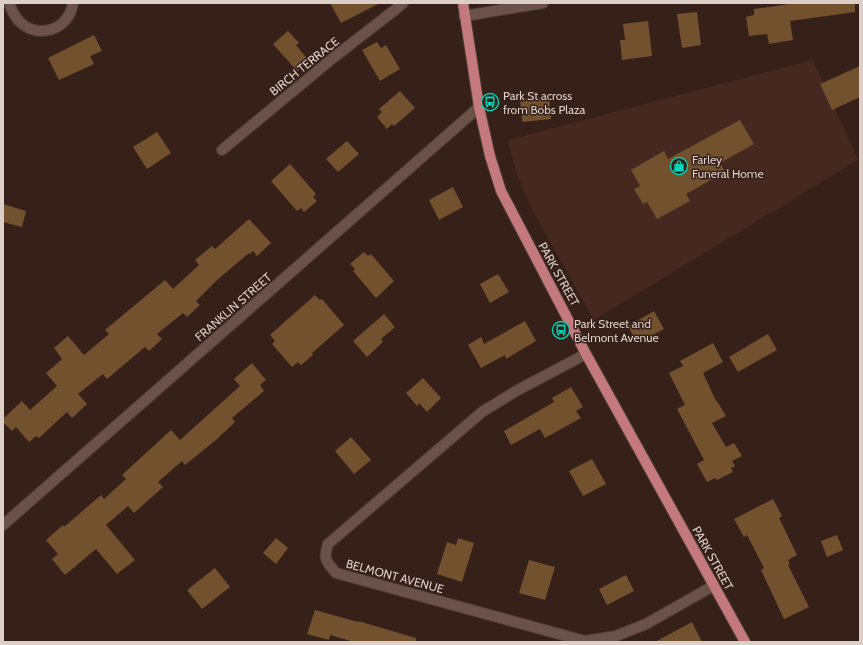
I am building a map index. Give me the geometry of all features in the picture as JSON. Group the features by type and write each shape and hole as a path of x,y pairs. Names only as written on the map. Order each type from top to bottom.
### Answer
{"main road":[{"name":"PARK STREET","path":"462,3 479,106 491,162 500,191 586,354 745,642"}],"street":[{"path":"10,3 12,12 25,26 44,32 62,25 72,10 73,3"},
{"name":"BIRCH TERRACE","path":"222,150 333,58 403,3"},
{"path":"464,16 543,3"},
{"name":"FRANKLIN STREET","path":"3,525 479,106"},
{"name":"BELMONT AVENUE","path":"586,354 516,391 482,412 328,544 325,554 327,562 336,573 585,641 616,636 646,624 713,586"}],"shaded area":[{"path":"813,60 858,160 594,320 529,204 516,172 508,140"}],"building":[{"path":"330,3 380,3 341,23"},
{"path":"797,3 855,3 855,12 790,21 793,40 769,44 767,34 749,36 746,17 754,15 754,9"},
{"path":"697,12 701,45 682,48 677,14"},
{"path":"648,21 652,56 622,60 620,40 625,40 623,24"},
{"path":"288,31 299,43 296,45 309,61 297,71 273,44"},
{"path":"94,35 102,51 90,56 94,64 59,80 48,58"},
{"path":"377,42 381,48 386,45 400,69 380,81 362,50"},
{"path":"860,66 860,97 832,110 820,84"},
{"path":"400,91 415,108 394,126 392,124 387,129 377,117 382,112 379,109"},
{"path":"549,97 551,119 522,122 520,99"},
{"name":"Farley Funeral Home","path":"740,120 754,144 720,163 725,172 686,194 690,201 657,219 647,202 643,204 634,189 640,186 631,170 664,151 668,159"},
{"path":"157,132 171,153 147,169 133,147"},
{"path":"347,141 359,154 338,172 326,159"},
{"path":"290,164 316,194 313,197 317,201 304,212 301,208 297,211 271,181"},
{"path":"453,187 463,207 439,220 429,200"},
{"path":"3,204 26,211 22,227 3,222"},
{"path":"249,219 271,243 257,256 253,251 250,254 249,253 217,280 196,301 200,305 187,317 183,313 157,334 162,339 149,351 145,347 107,379 103,374 78,394 87,404 72,418 67,412 39,438 36,436 29,442 16,427 12,431 3,422 3,419 22,401 30,410 57,386 46,373 62,359 54,348 68,336 84,355 109,334 105,330 165,280 173,289 199,265 195,260 212,246 215,249"},
{"path":"364,252 368,256 371,254 394,281 376,298 353,271 355,269 350,264"},
{"path":"498,274 509,292 490,303 480,284"},
{"path":"315,295 320,300 322,299 344,325 312,353 313,355 301,365 298,362 292,367 272,344 275,341 270,335"},
{"path":"654,311 664,329 637,343 628,326"},
{"path":"384,314 395,327 381,339 383,342 367,357 353,341"},
{"path":"525,321 536,341 506,359 505,355 481,368 468,345 481,337 484,344"},
{"path":"768,334 777,350 738,372 729,357"},
{"path":"713,343 723,362 703,373 716,401 726,416 712,423 726,447 734,443 742,456 732,461 735,466 731,468 733,472 717,480 715,478 707,482 697,464 704,460 677,409 685,405 669,373 683,366 680,361"},
{"path":"252,363 266,380 260,385 264,391 232,418 235,422 216,440 185,465 182,461 158,482 163,487 134,513 128,506 106,525 135,560 117,574 96,549 65,575 52,559 58,554 46,540 63,525 64,527 101,495 104,499 126,479 122,475 171,430 180,440 240,386 234,379"},
{"path":"423,378 441,398 427,412 419,403 417,406 406,393"},
{"path":"571,387 583,407 576,411 581,418 545,438 540,429 511,445 504,431 554,402 552,398"},
{"path":"351,437 371,460 354,474 335,451"},
{"path":"592,459 606,484 583,496 569,471"},
{"path":"773,499 782,516 779,518 797,555 788,560 790,564 788,565 809,607 784,619 761,570 764,568 747,535 744,537 734,519"},
{"path":"837,535 843,550 827,557 821,541"},
{"path":"276,538 288,548 276,564 263,553"},
{"path":"458,538 474,543 462,582 437,574 447,542 456,545"},
{"path":"529,560 555,567 545,600 519,593"},
{"path":"215,568 230,587 202,609 187,590"},
{"path":"626,575 634,591 607,605 599,589"},
{"path":"315,610 416,638 416,642 354,642 330,635 329,640 307,634"},
{"path":"692,622 702,642 655,642"}],"place":[{"name":"Park St across from Bobs Plaza","path":"490,102"},
{"name":"Farley Funeral Home","path":"679,166"},
{"name":"Park Street and Belmont Avenue","path":"561,330"}]}
